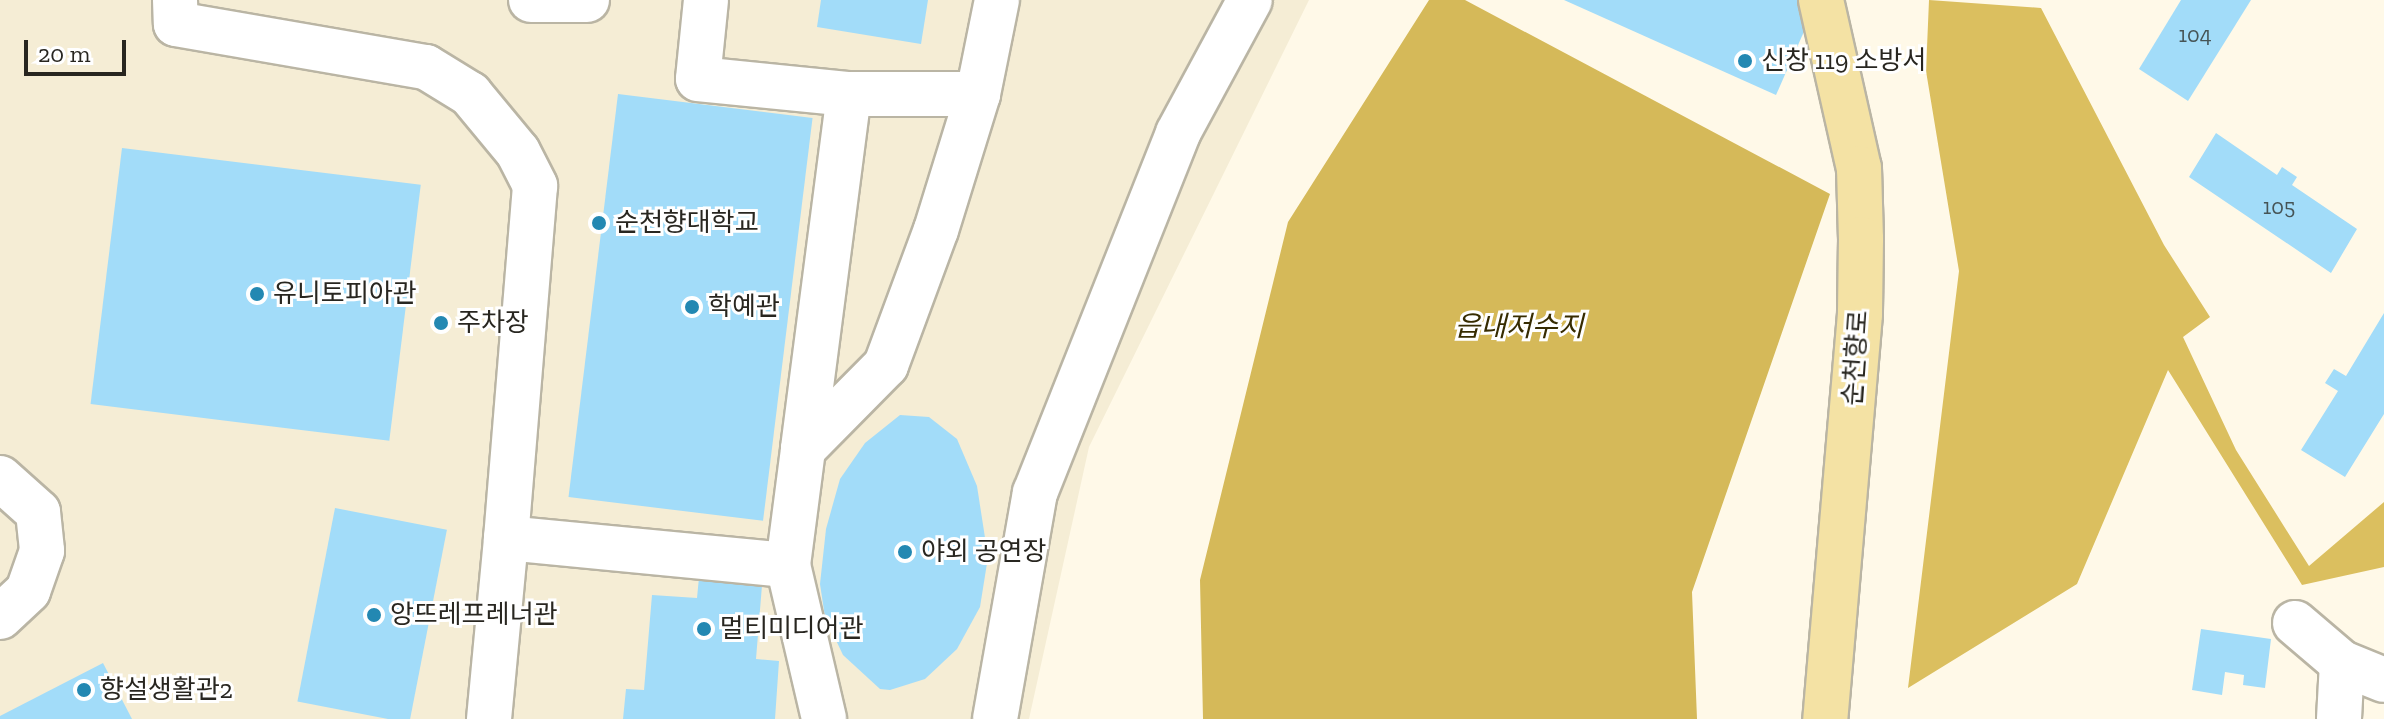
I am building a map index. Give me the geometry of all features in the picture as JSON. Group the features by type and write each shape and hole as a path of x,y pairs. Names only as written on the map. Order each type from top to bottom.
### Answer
{"main road":[{"name":"순천향로","path":"1821,0 1859,168 1861,239 1860,314 1825,719"}],"street":[{"path":"175,0 176,24 426,67 470,94 518,152 535,186 489,719"},
{"path":"531,0 587,0"},
{"path":"706,0 698,79 849,94 978,94"},
{"path":"803,449 886,365 936,230 978,94 997,0"},
{"path":"995,719 1035,493 1178,133 1250,0"},
{"path":"824,719 788,565 849,94"},
{"path":"0,478 38,512 42,551 28,591 0,617"},
{"path":"506,538 788,565"},
{"path":"2295,623 2342,663 2384,680"},
{"path":"2339,719 2342,663"}],"shaded area":[{"name":"순천향대학교","path":"0,0 1309,0 1089,447 1029,719 0,719"},
{"path":"1929,0 2041,8 2164,245 2210,317 2183,337 2236,450 2309,566 2384,502 2384,567 2302,585 2168,370 2077,584 1908,688 1959,271 1926,71"}],"water":[{"name":"읍내저수지","path":"1429,0 1465,0 1830,194 1692,592 1697,719 1203,719 1200,580 1288,222"}],"building":[{"path":"821,0 928,0 921,44 817,27"},
{"name":"신창 119 소방서","path":"1564,0 1797,0 1806,27 1776,95"},
{"path":"2181,0 2251,0 2188,101 2139,69"},
{"name":"학예관","path":"618,94 813,118 763,521 569,497"},
{"path":"2216,133 2277,175 2282,167 2297,177 2292,185 2357,229 2331,273 2189,177"},
{"name":"유니토피아관","path":"122,148 421,185 389,441 91,404"},
{"path":"2384,313 2384,414 2345,477 2301,450 2338,391 2325,383 2334,369 2346,376"},
{"name":"야외 공연장","path":"900,415 929,417 957,439 977,486 988,557 980,607 957,649 925,679 890,690 880,689 843,655 825,617 820,584 826,529 840,479 865,443"},
{"name":"앙뜨레프레너관","path":"335,508 447,530 410,719 388,719 297,701"},
{"name":"멀티미디어관","path":"700,567 763,573 756,659 779,661 775,719 623,719 626,689 644,690 652,595 697,598"},
{"path":"2201,629 2271,639 2265,688 2243,685 2244,675 2225,672 2222,695 2192,690"},
{"name":"향설생활관2","path":"103,663 132,719 0,719 0,716"}],"place":[{"name":"신창 119 소방서","path":"1745,61"},
{"name":"순천향대학교","path":"599,223"},
{"name":"유니토피아관","path":"257,294"},
{"name":"학예관","path":"692,307"},
{"name":"주차장","path":"441,323"},
{"name":"야외 공연장","path":"905,552"},
{"name":"앙뜨레프레너관","path":"374,615"},
{"name":"멀티미디어관","path":"704,629"},
{"name":"향설생활관2","path":"84,690"}]}
